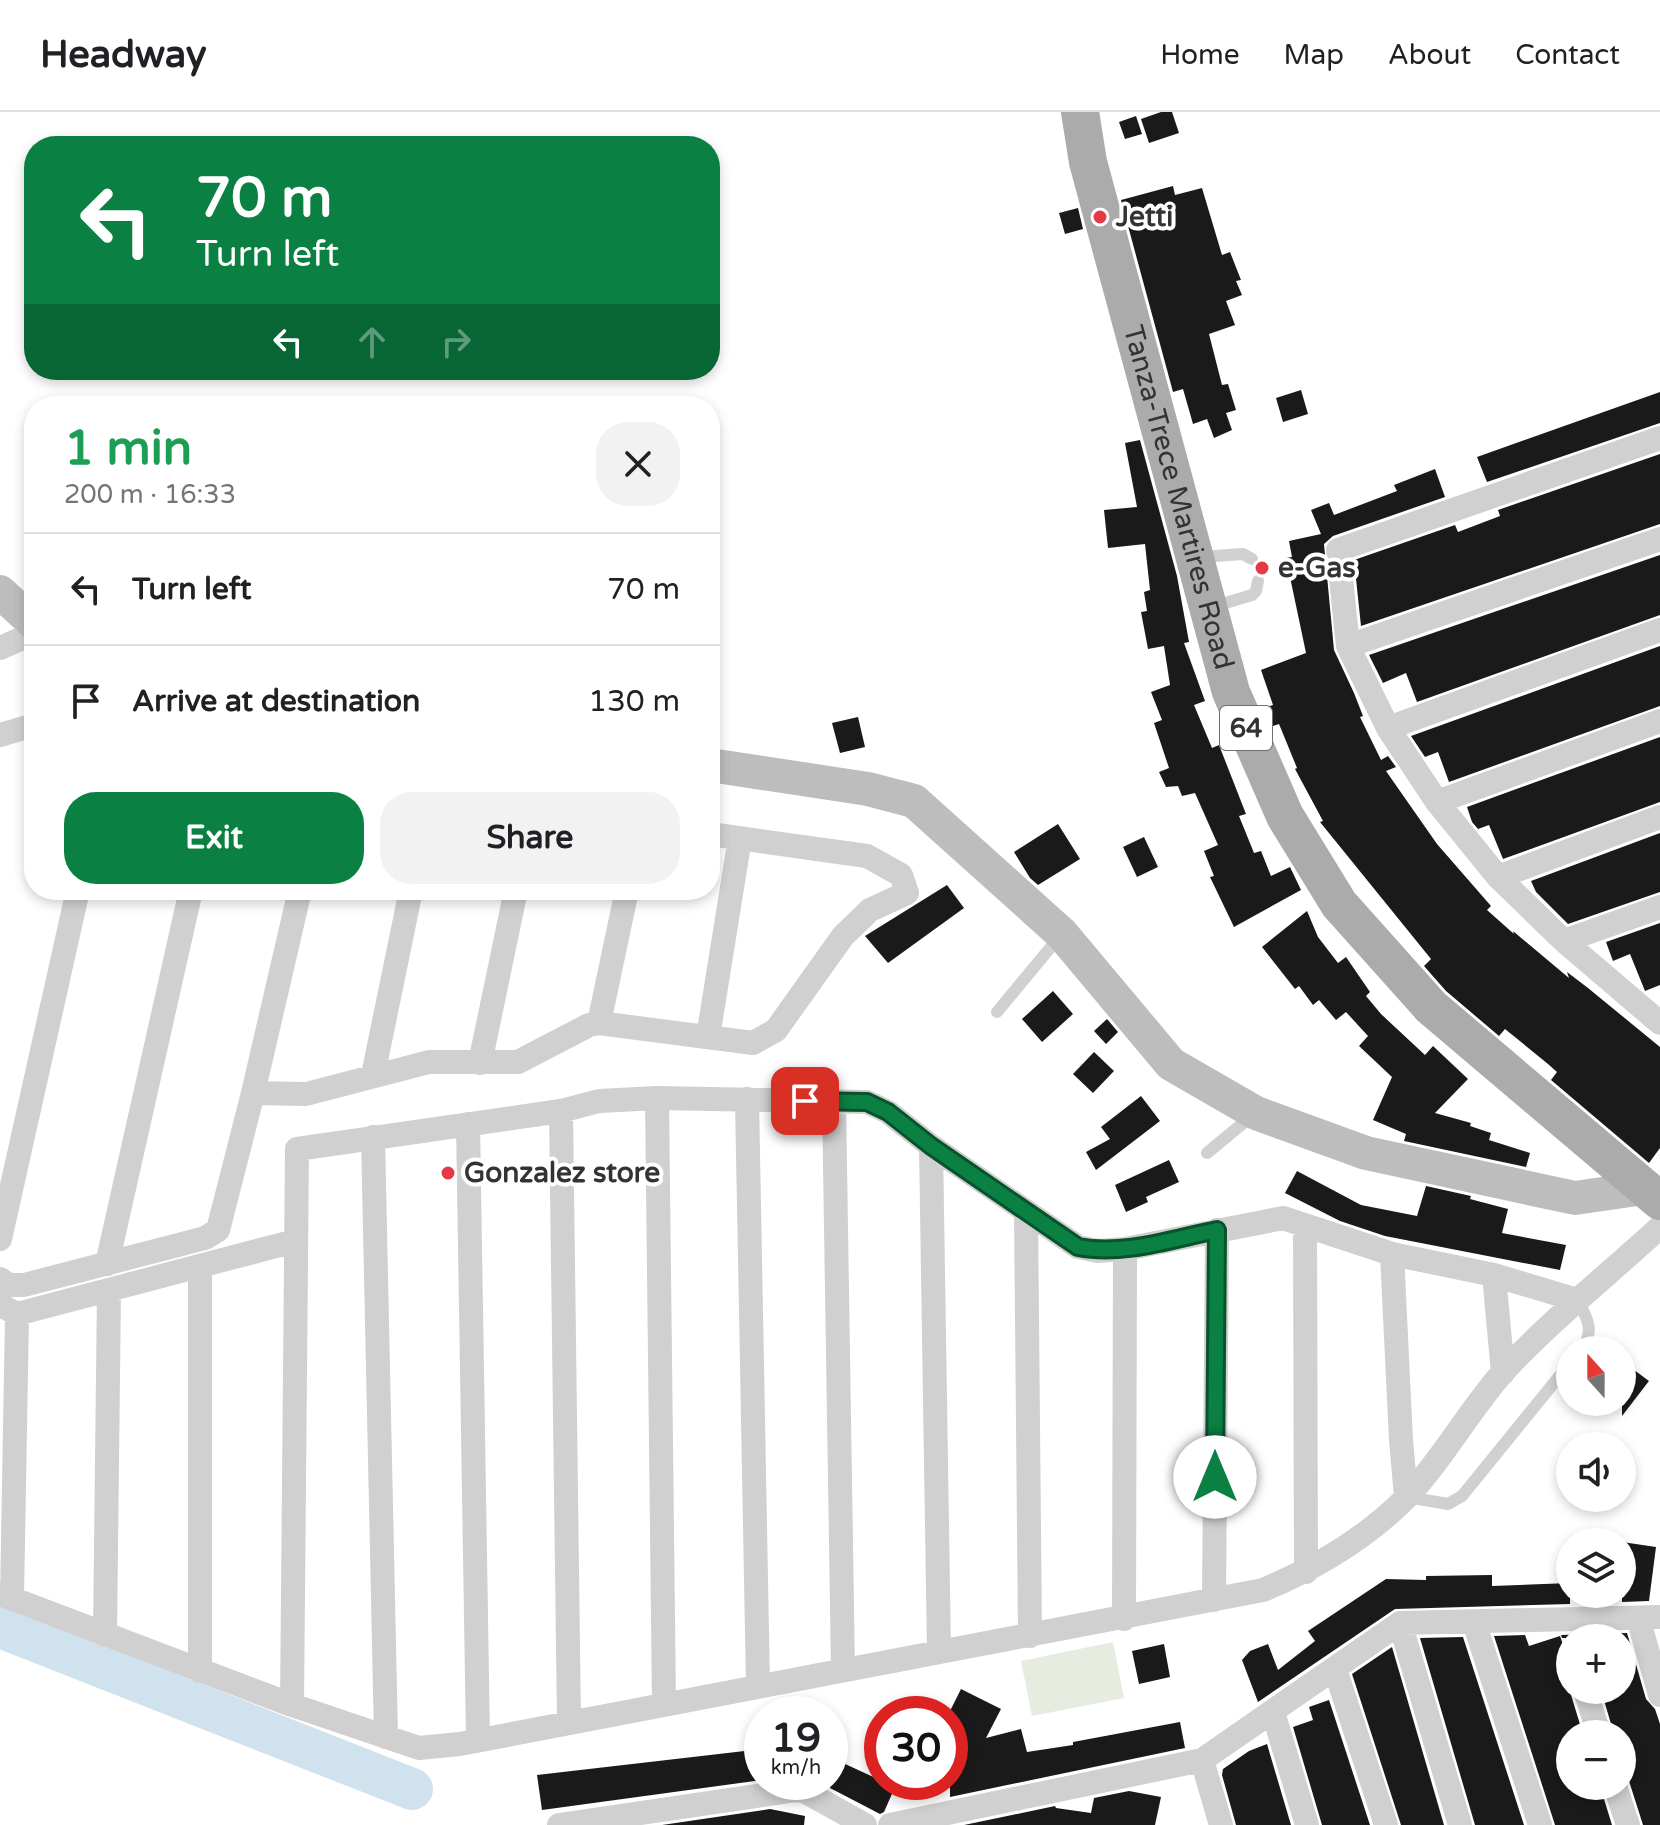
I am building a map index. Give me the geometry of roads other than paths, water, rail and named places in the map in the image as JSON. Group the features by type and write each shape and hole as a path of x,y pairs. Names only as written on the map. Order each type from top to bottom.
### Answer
{"main road":[{"name":"Tanza-Trece Martires Road","path":"1080,112 1088,162 1231,692 1285,816 1339,904 1431,1007 1652,1195"}],"street":[{"path":"1660,438 1338,550 1348,646 1388,728 1437,802 1498,877 1564,941 1651,1003 1660,1023"},
{"path":"1348,646 1660,539"},
{"path":"0,592 24,614"},
{"path":"1388,728 1660,630"},
{"path":"0,648 24,637"},
{"path":"1437,802 1660,721"},
{"path":"0,735 24,728"},
{"path":"720,767 868,789 914,801 1062,934 1171,1064 1256,1113 1366,1153 1575,1198 1652,1195"},
{"path":"1498,877 1660,817"},
{"path":"253,1093 306,1094 429,1062 518,1062 589,1025 599,1023 753,1043 776,1030 843,936 870,910 907,893 901,875 867,856 720,835"},
{"path":"708,1037 740,838"},
{"path":"0,1239 76,900"},
{"path":"107,1264 189,900"},
{"path":"0,1279 9,1285 24,1285 205,1238 218,1230 298,900"},
{"path":"373,1075 409,900"},
{"path":"480,1063 514,900"},
{"path":"599,1023 625,900"},
{"path":"1564,941 1660,907"},
{"path":"657,1098 664,1704"},
{"path":"292,1705 297,1149 561,1111 599,1101 657,1098 867,1102 888,1112 931,1146 1078,1247 1098,1251 1125,1249 1283,1218 1392,1254 1494,1275 1577,1300"},
{"path":"747,1099 758,1685"},
{"path":"834,1101 843,1670"},
{"path":"561,1111 569,1722"},
{"path":"468,1124 478,1740"},
{"path":"373,1137 386,1737"},
{"path":"931,1146 939,1652"},
{"path":"1026,1211 1030,1636"},
{"path":"1305,1227 1306,1572"},
{"path":"295,1241 109,1290 8,1310 6,1597 292,1705 419,1748 478,1740 758,1685 1124,1619 1263,1590 1306,1572 1355,1542 1406,1497 1503,1373 1577,1300 1660,1227"},
{"path":"1214,1600 1217,1230"},
{"path":"1124,1619 1125,1249"},
{"path":"1392,1254 1406,1497"},
{"path":"200,1266 200,1671"},
{"path":"1494,1275 1503,1373"},
{"path":"105,1635 109,1290"},
{"path":"1608,1624 1649,1617 1660,1695"},
{"path":"1474,1622 1540,1825"},
{"path":"890,1825 1202,1760 1400,1623 1474,1622 1556,1630"},
{"path":"1400,1623 1460,1825"},
{"path":"1335,1669 1386,1825"},
{"path":"1273,1712 1307,1825"},
{"path":"1202,1760 1221,1825"},
{"path":"559,1825 797,1790 865,1825"},
{"path":"1620,1800 1628,1825"}],"lane":[{"path":"1196,558 1243,554 1252,559"},
{"path":"1209,608 1252,595 1258,581"},
{"path":"997,1012 1062,934"},
{"path":"1207,1153 1256,1113"},
{"path":"1577,1300 1589,1320 1589,1336"},
{"path":"1406,1497 1448,1504 1462,1496 1556,1380"}],"waterway":[{"path":"0,1627 412,1789"}],"place":[{"name":"Jetti","path":"1100,217"},
{"name":"e-Gas","path":"1262,568"},
{"name":"Gonzalez store","path":"448,1173"}]}
